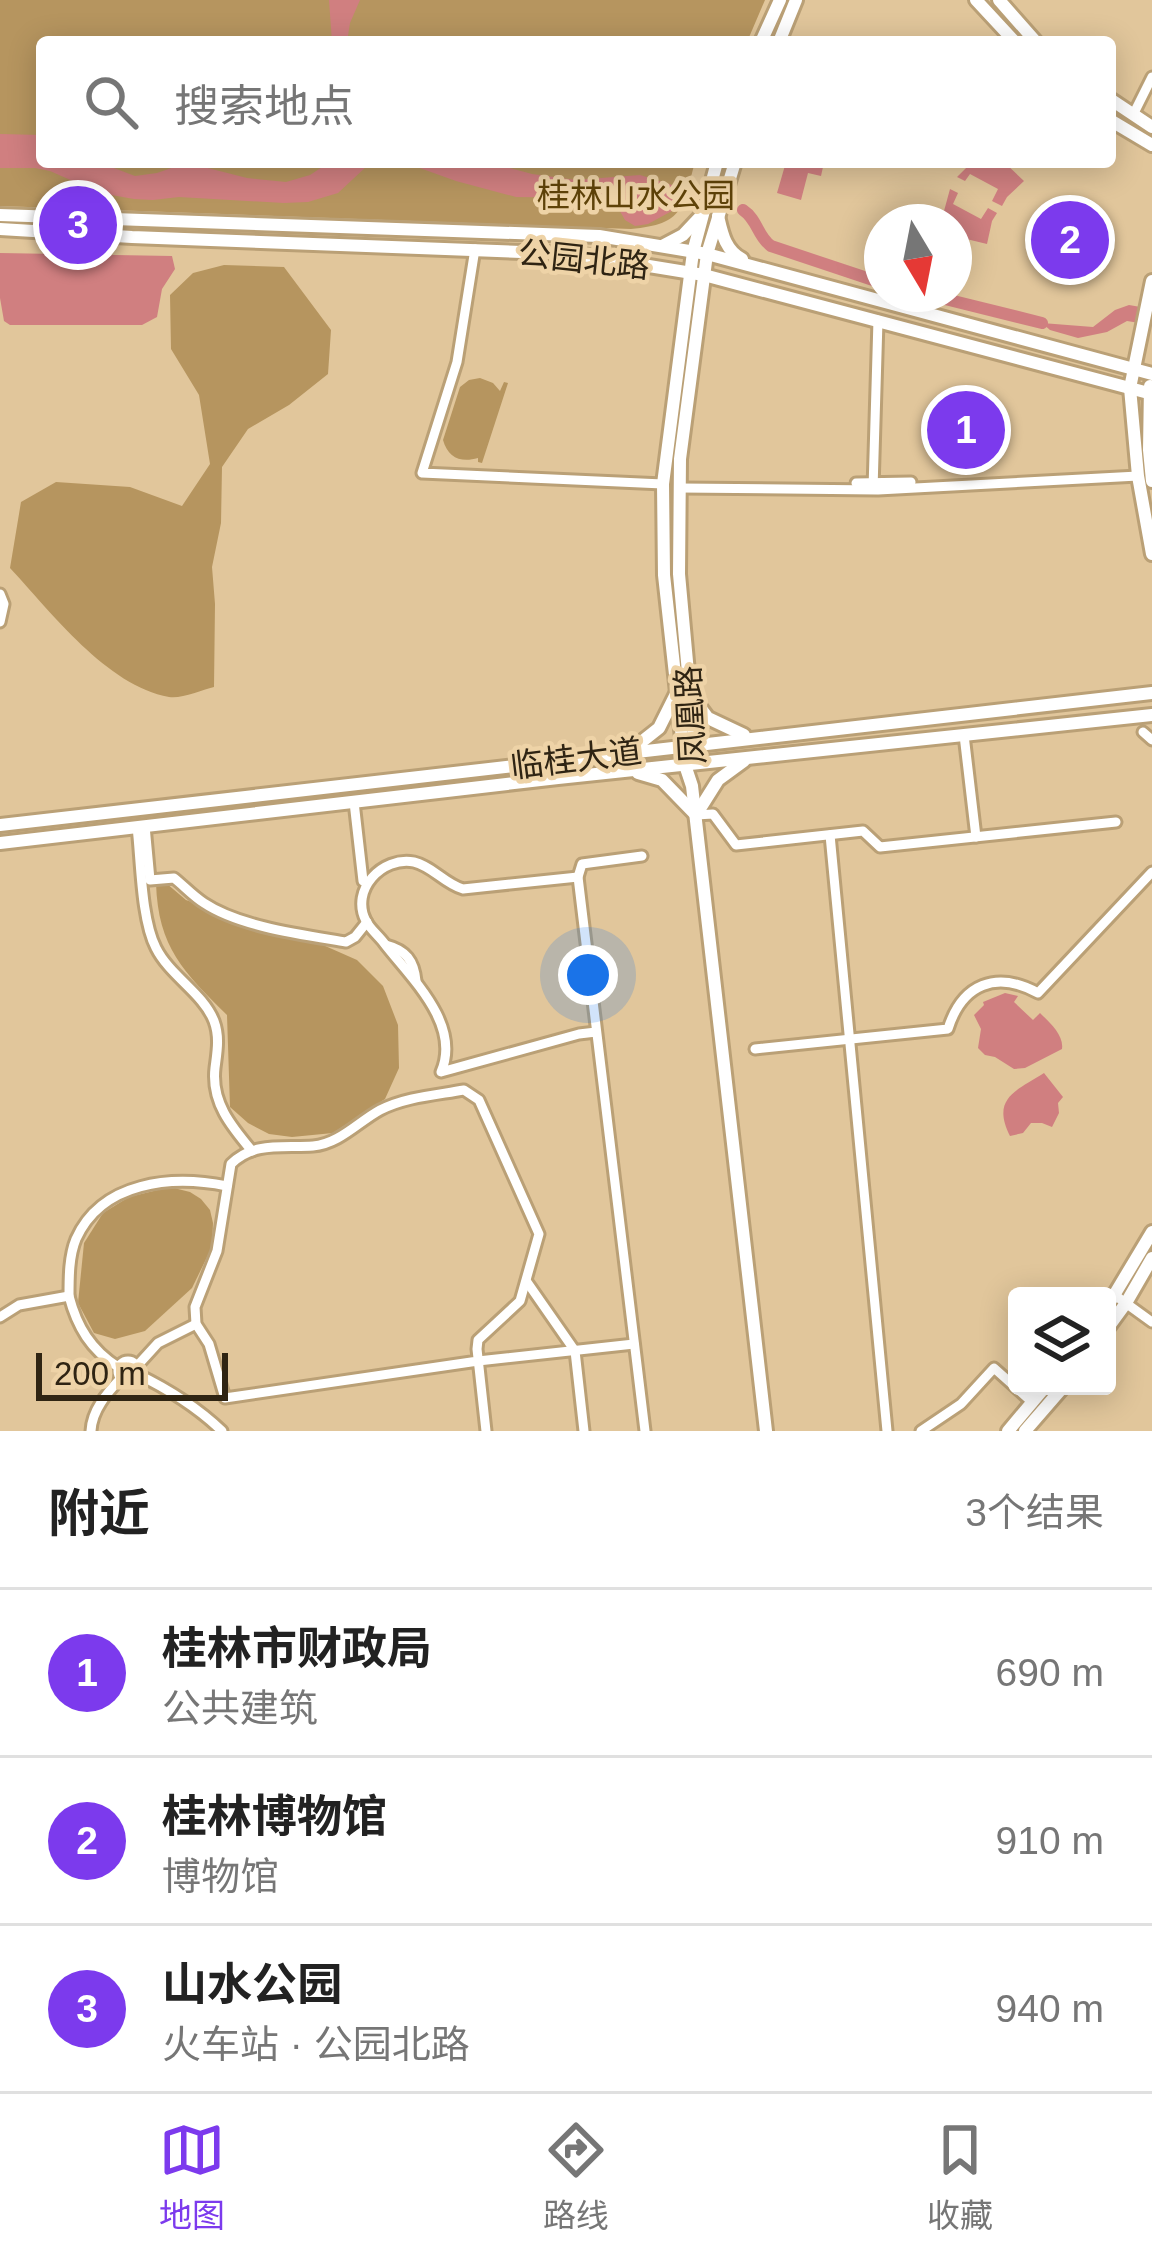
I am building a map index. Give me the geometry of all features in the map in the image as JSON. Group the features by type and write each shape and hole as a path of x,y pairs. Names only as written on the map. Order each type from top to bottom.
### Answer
{"main road":[{"path":"764,36 779,0"},
{"path":"781,36 796,0"},
{"path":"976,0 1009,36"},
{"path":"999,0 1031,36"},
{"path":"1116,104 1152,127"},
{"path":"1116,124 1152,145"},
{"name":"凤凰路","path":"711,214 716,168"},
{"name":"凤凰路","path":"683,693 680,459 692,315 700,253 732,168"},
{"path":"662,247 711,214 734,255 759,268"},
{"name":"公园北路","path":"0,215 599,236 700,253 1152,372"},
{"name":"公园北路","path":"0,229 576,254 735,283 1150,393"},
{"path":"664,268 692,315 712,291 735,283"},
{"path":"1152,281 1130,388 1152,554"},
{"name":"凤凰路","path":"692,315 663,484 664,575 683,693 766,1431"},
{"path":"1143,476 1152,372"},
{"name":"临桂大道","path":"0,826 1151,692"},
{"path":"628,752 659,728 683,693 709,718 750,738"},
{"name":"临桂大道","path":"0,843 1152,715"},
{"path":"628,771 662,779 696,815 718,780 750,758"},
{"path":"1116,1302 1152,1232"},
{"path":"1116,1302 1152,1258"},
{"path":"1008,1431 1039,1395"},
{"path":"1025,1431 1056,1395"}],"street":[{"path":"1133,115 1152,77"},
{"path":"475,249 457,362 422,473 663,484"},
{"path":"876,486 880,321"},
{"path":"680,485 876,486 1143,476"},
{"path":"0,594 4,606 0,622"},
{"path":"964,735 976,837"},
{"path":"354,802 363,880"},
{"path":"696,815 713,814 736,845 863,831 880,848 1116,822"},
{"path":"141,827 150,880 174,878 210,907 274,929 346,943 367,922"},
{"path":"141,827 148,926 155,947 172,973 208,1010 218,1039 214,1074 218,1099 224,1118 252,1151"},
{"path":"830,835 887,1431"},
{"path":"642,856 582,864 578,877 645,1431"},
{"path":"578,877 463,889 418,862 397,863 369,880 363,898 367,922 386,945 398,948 412,962 416,981 442,1029 446,1050 441,1072 596,1032"},
{"path":"755,1049 948,1029 960,1002 992,982 1022,984 1038,993 1152,872"},
{"path":"486,1431 478,1361 478,1340 520,1301 539,1234 479,1100 464,1090 406,1100 316,1146 288,1144 242,1153 231,1163 217,1251 195,1307 196,1324 209,1344 225,1398 478,1361 634,1344"},
{"path":"196,1324 158,1343 128,1381 84,1336 68,1296 75,1242 101,1205 122,1192 160,1182 226,1186"},
{"path":"527,1282 574,1351 584,1431"},
{"path":"0,1317 19,1305 68,1296"},
{"path":"1116,1302 1152,1322"},
{"path":"921,1431 961,1404 994,1368 1033,1402"},
{"path":"137,1370 222,1431"},
{"path":"91,1431 120,1373"}],"green space":[{"name":"桂林山水公园","path":"0,0 765,0 750,36 36,36 36,168 693,168 678,211 649,227 0,206"},
{"path":"224,265 284,267 331,330 328,374 248,429 222,467 221,523 212,567 214,687 169,697 146,690 102,663 10,568 21,502 56,482 130,487 182,506 210,464 199,395 171,349 170,295 193,273"},
{"path":"480,378 500,391 508,383 482,463 478,458 456,458 443,440 460,387"},
{"path":"156,883 166,883 186,900 357,960 383,986 398,1025 399,1068 385,1099 333,1133 292,1137 269,1134 230,1107 227,1015 176,957 162,925"},
{"path":"170,1187 201,1199 213,1223 212,1247 192,1288 145,1331 115,1339 94,1333 78,1303 84,1243 103,1213 129,1197"}],"shaded area":[{"path":"329,0 360,0 348,36 332,36"},
{"path":"0,134 36,135 36,168 114,168 135,176 171,168 208,168 286,182 321,168 365,168 338,193 284,203 134,199 100,193 50,171 0,168"},
{"path":"420,168 510,168 576,180 640,175 685,189 681,206 635,226 617,206 604,204 602,198 516,197"},
{"path":"784,168 823,168 821,176 808,173 801,200 777,193"},
{"path":"966,168 1010,168 1024,181 1002,206 992,201 998,189 970,174 965,181 957,177"},
{"path":"950,189 958,193 953,204 946,204"},
{"path":"988,208 997,213 987,244 972,240 972,214 981,219"},
{"path":"0,253 172,256 175,269 162,289 157,317 142,325 10,325 4,321 0,298"},
{"path":"1129,305 1152,309 1152,325 1127,321 1107,332 1078,338 1042,323 1093,327"},
{"path":"1005,993 1018,996 1014,1002 1033,1020 1040,1013 1059,1034 1062,1049 1014,1069 985,1055 978,1048 981,1029 974,1015 983,1002"},
{"path":"1044,1073 1063,1097 1052,1127 1031,1123 1023,1133 1010,1136 1005,1104"}],"waterway":[{"path":"743,210 771,246 864,277"},
{"path":"972,306 1042,323"}],"place":[{"name":"山水公园","path":"78,225"},
{"name":"桂林博物馆","path":"1070,240"},
{"name":"桂林市财政局","path":"966,430"}]}
